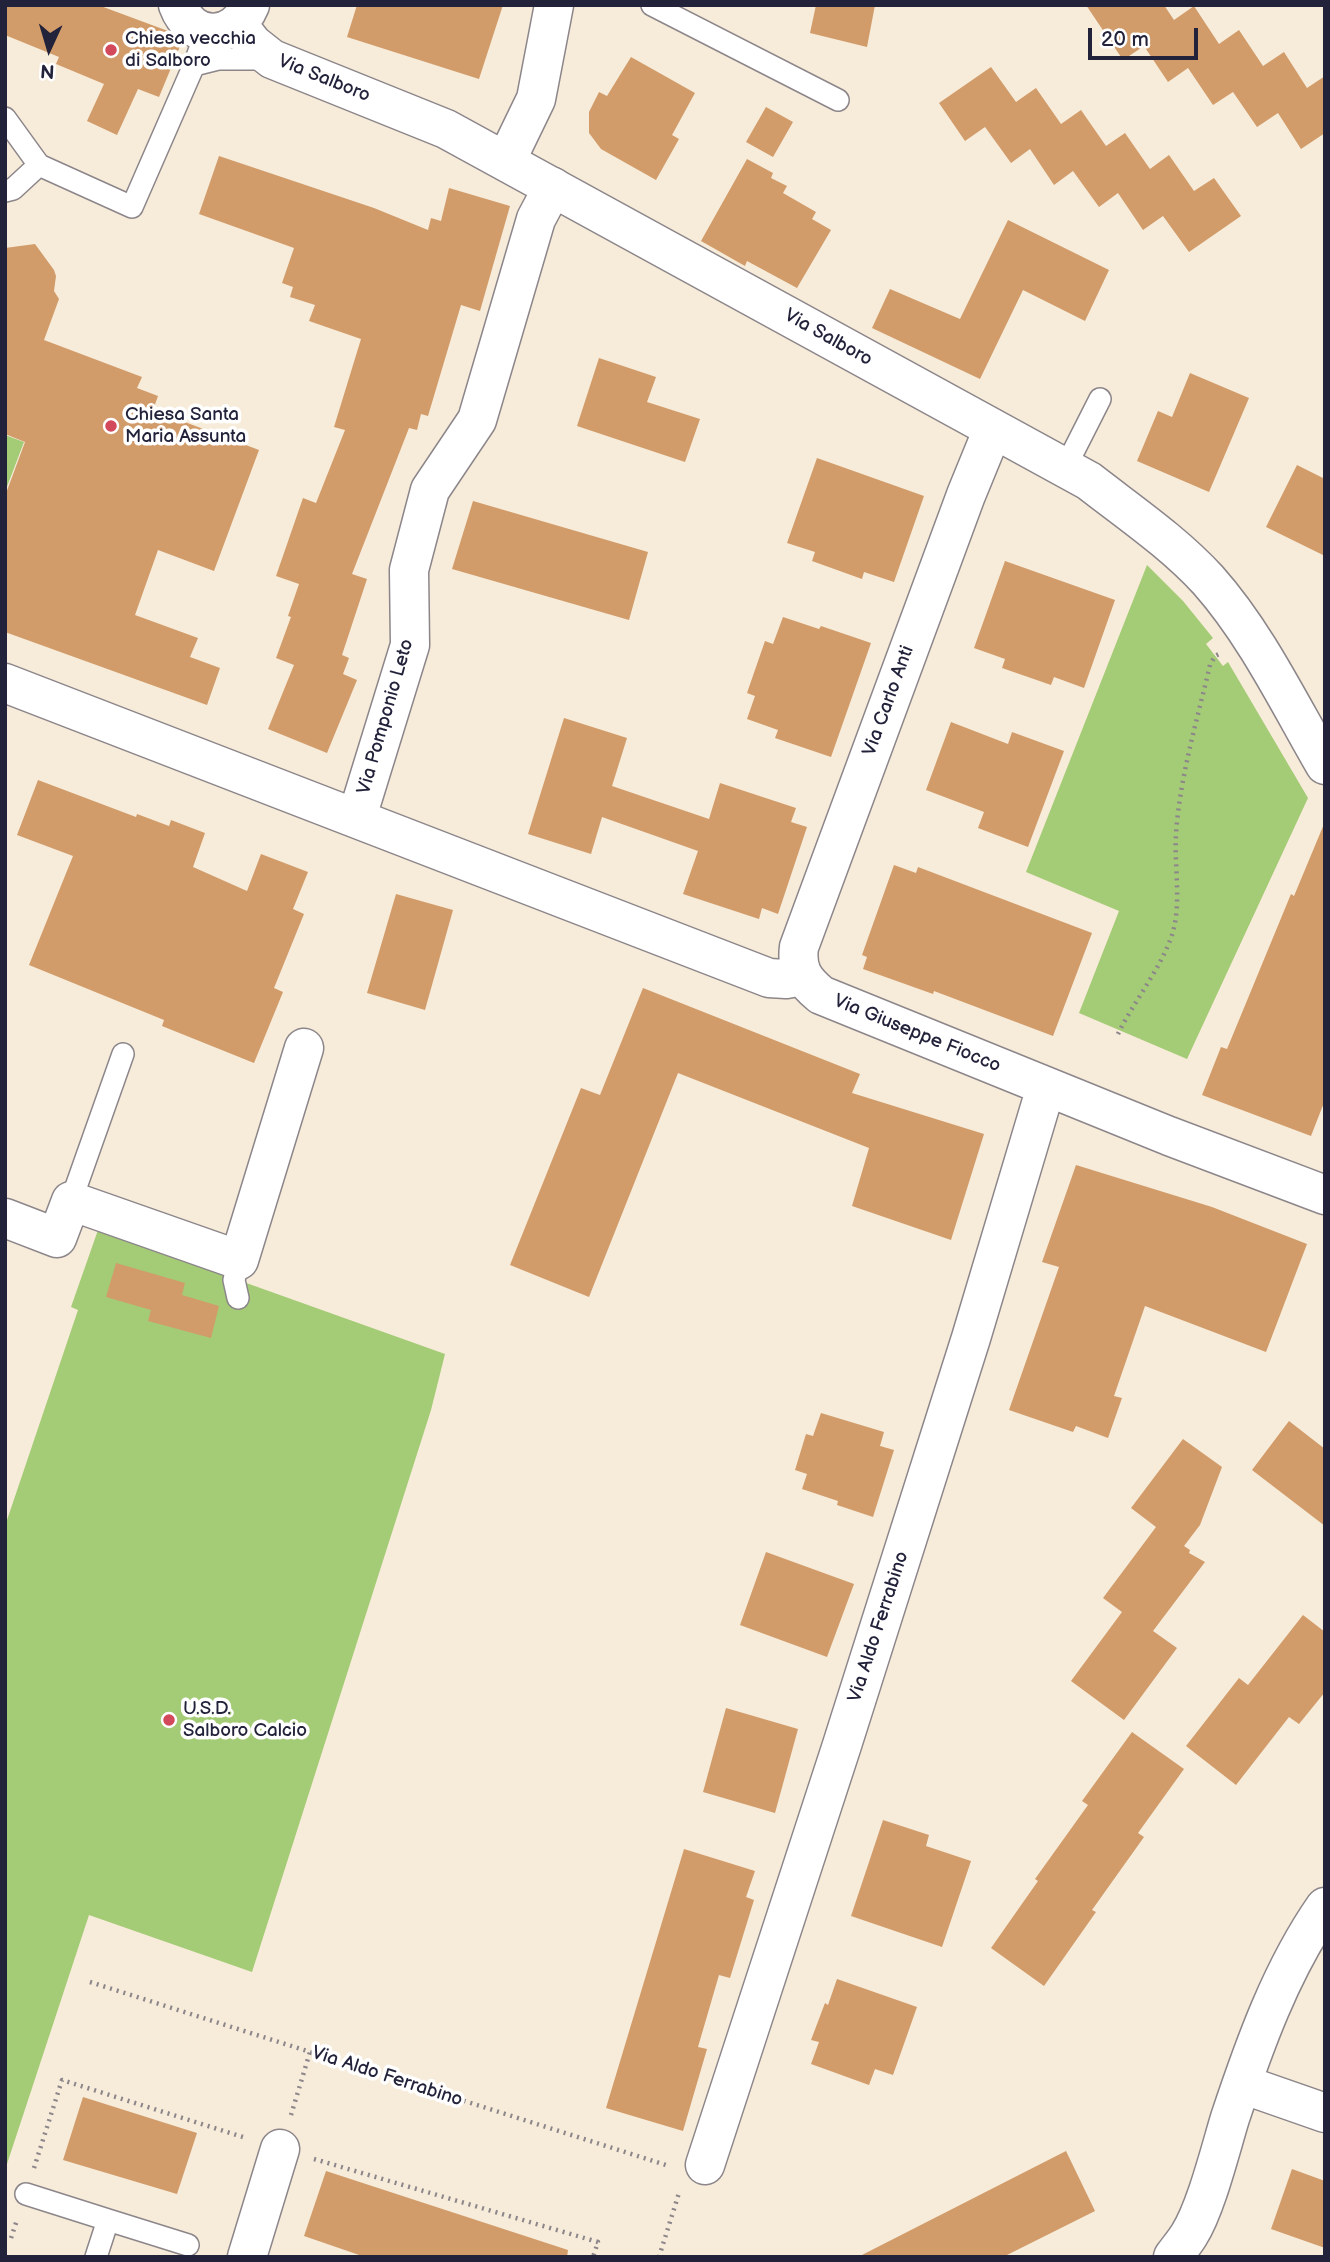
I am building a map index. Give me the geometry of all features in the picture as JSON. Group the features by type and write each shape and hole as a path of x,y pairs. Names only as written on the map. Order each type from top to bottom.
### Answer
{"street":[{"name":"Via Salboro","path":"178,5 187,21 195,28 222,32 253,44 272,59 446,129 1089,481 1171,544 1208,581 1238,618 1325,765"},
{"path":"506,161 536,99 554,5"},
{"name":"Via Pomponio Leto","path":"5,683 357,817 410,645 409,570 430,490 477,420 533,229 554,187"},
{"name":"Via Carlo Anti","path":"802,976 797,963 799,947 966,495 993,429"},
{"path":"357,817 769,978 802,976"},
{"name":"Via Giuseppe Fiocco","path":"802,976 821,995 1046,1087 1325,1195"},
{"path":"5,1217 57,1238 71,1201 239,1260 304,1048"},
{"name":"Via Aldo Ferrabino","path":"687,2172 847,1731 971,1338 1046,1087"},
{"path":"1173,2257 1190,2233 1202,2203 1272,2004 1311,1927 1325,1907"},
{"path":"1242,2084 1325,2113"},
{"path":"247,2257 280,2149"}],"lane":[{"path":"652,5 838,100"},
{"path":"222,32 218,59 272,59"},
{"path":"5,118 39,165 132,207 222,32"},
{"path":"5,191 13,189 39,165"},
{"path":"1065,468 1100,399"},
{"path":"71,1201 123,1054"},
{"path":"239,1260 234,1280 239,1298"},
{"path":"26,2194 188,2245"},
{"path":"96,2257 108,2220"}],"path":[{"path":"1118,1034 1162,957 1172,934 1175,912 1176,834 1182,786 1214,656"},
{"name":"Via Aldo Ferrabino","path":"90,1982 687,2172"},
{"path":"280,2149 310,2052"},
{"path":"659,2257 687,2172"}],"green space":[{"path":"5,435 24,442 5,492"},
{"path":"1147,565 1183,601 1213,638 1206,644 1223,666 1228,662 1308,798 1187,1059 1079,1013 1119,911 1026,872"},
{"name":"U.S.D. Salboro Calcio","path":"98,1230 445,1354 431,1410 252,1972 89,1915 5,2170 5,1526 78,1310 71,1307"}],"building":[{"name":"Chiesa vecchia di Salboro","path":"5,5 98,5 168,31 181,44 159,97 138,89 117,135 87,121 104,84 56,64 59,57 5,35"},
{"path":"357,5 503,5 479,79 347,37"},
{"path":"816,5 875,5 867,47 810,33"},
{"path":"1086,5 1164,5 1174,20 1194,6 1219,44 1239,30 1263,66 1284,52 1307,88 1325,76 1325,133 1301,149 1278,113 1257,127 1233,92 1213,105 1188,68 1168,82 1144,46 1123,60"},
{"path":"631,57 695,93 672,135 679,139 656,180 601,149 589,133 589,112 599,92 607,96"},
{"path":"991,67 1016,102 1036,88 1061,124 1081,110 1106,146 1125,133 1150,169 1169,155 1194,191 1214,178 1241,216 1189,252 1163,216 1143,230 1118,193 1099,207 1073,171 1054,185 1030,149 1011,163 985,127 965,141 939,103"},
{"path":"766,107 793,122 773,157 746,142"},
{"path":"219,156 374,208 428,230 431,218 441,221 449,188 510,206 480,311 461,305 428,416 421,414 417,430 409,428 352,574 367,579 342,655 349,658 343,674 357,680 327,753 268,729 294,665 276,658 291,617 288,616 299,584 276,576 303,498 316,503 345,430 334,427 361,339 309,321 315,305 290,297 293,287 282,283 294,248 199,214"},
{"path":"747,159 773,173 771,178 787,186 783,193 816,212 812,219 831,230 797,288 747,261 745,266 701,241"},
{"path":"1008,220 1109,270 1085,321 1023,290 980,379 872,328 890,289 960,319"},
{"path":"35,244 54,270 54,291 59,299 44,340 142,377 137,388 158,396 153,410 259,450 214,571 158,550 135,615 198,638 190,657 220,668 207,705 5,632 5,496 25,442 5,434 5,248"},
{"path":"599,358 656,377 647,402 700,419 685,462 577,426"},
{"path":"1190,373 1249,398 1209,492 1137,461 1158,411 1172,417"},
{"path":"817,458 924,496 894,582 864,572 862,579 812,561 815,552 787,543"},
{"path":"1297,465 1325,479 1325,556 1266,527"},
{"path":"473,501 648,552 629,620 452,569"},
{"path":"1005,561 1115,600 1084,688 1054,677 1051,685 1002,668 1005,659 974,648"},
{"path":"783,617 819,629 821,626 871,643 831,757 775,738 778,730 747,719 755,696 747,693 765,641 773,644"},
{"path":"564,718 627,738 612,786 709,819 720,783 796,808 791,822 807,827 778,914 762,908 759,919 683,894 698,851 602,817 591,854 528,834"},
{"path":"951,722 1008,744 1012,732 1064,751 1028,847 978,828 984,812 926,790"},
{"path":"38,780 136,817 137,814 169,826 171,820 205,833 193,867 247,891 261,854 308,872 293,909 304,914 274,988 283,992 254,1063 162,1026 164,1020 29,965 73,856 17,835"},
{"path":"1324,824 1325,1100 1311,1136 1202,1095 1221,1047 1227,1049 1291,894 1294,896"},
{"path":"894,865 916,873 918,867 1092,933 1053,1036 934,991 933,994 863,969 867,957 862,955"},
{"path":"396,894 453,910 425,1010 367,993"},
{"path":"643,988 860,1074 852,1093 984,1134 951,1240 852,1206 869,1148 678,1073 589,1297 510,1265 581,1088 600,1095"},
{"path":"1076,1165 1212,1207 1307,1244 1266,1352 1145,1306 1114,1396 1122,1398 1108,1438 1076,1426 1073,1432 1009,1410 1059,1267 1042,1262"},
{"path":"116,1263 185,1283 182,1295 219,1306 211,1338 148,1321 151,1310 106,1297"},
{"path":"821,1413 884,1432 880,1446 894,1450 873,1517 802,1489 807,1474 795,1470 806,1434 813,1436"},
{"path":"1289,1421 1325,1449 1325,1526 1252,1470"},
{"path":"1183,1439 1222,1467 1200,1525 1184,1546 1190,1550 1189,1553 1205,1562 1153,1631 1177,1648 1124,1720 1071,1681 1122,1612 1103,1598 1156,1527 1131,1508"},
{"path":"766,1552 854,1584 827,1657 740,1625"},
{"path":"1303,1615 1325,1632 1325,1692 1299,1724 1289,1717 1236,1785 1186,1746 1239,1678 1248,1685"},
{"path":"726,1708 798,1729 775,1813 703,1792"},
{"path":"1132,1732 1184,1769 1138,1833 1144,1837 1092,1910 1096,1912 1044,1986 991,1948 1038,1881 1035,1879 1088,1805 1082,1801"},
{"path":"883,1820 929,1835 926,1846 971,1861 942,1947 851,1916"},
{"path":"684,1849 755,1871 746,1897 754,1900 730,1978 719,1975 698,2047 707,2049 683,2131 606,2108"},
{"path":"837,1979 917,2007 893,2075 875,2069 869,2085 811,2064 819,2042 811,2040"},
{"path":"83,2097 197,2133 177,2194 63,2160"},
{"path":"1066,2151 1095,2211 1003,2257 858,2257"},
{"path":"1292,2169 1325,2181 1325,2248 1271,2229"},
{"path":"326,2171 568,2250 567,2257 365,2257 304,2236"}],"place":[{"name":"Chiesa vecchia di Salboro","path":"111,50"},
{"name":"Chiesa Santa Maria Assunta","path":"111,426"},
{"name":"U.S.D. Salboro Calcio","path":"169,1720"}]}
